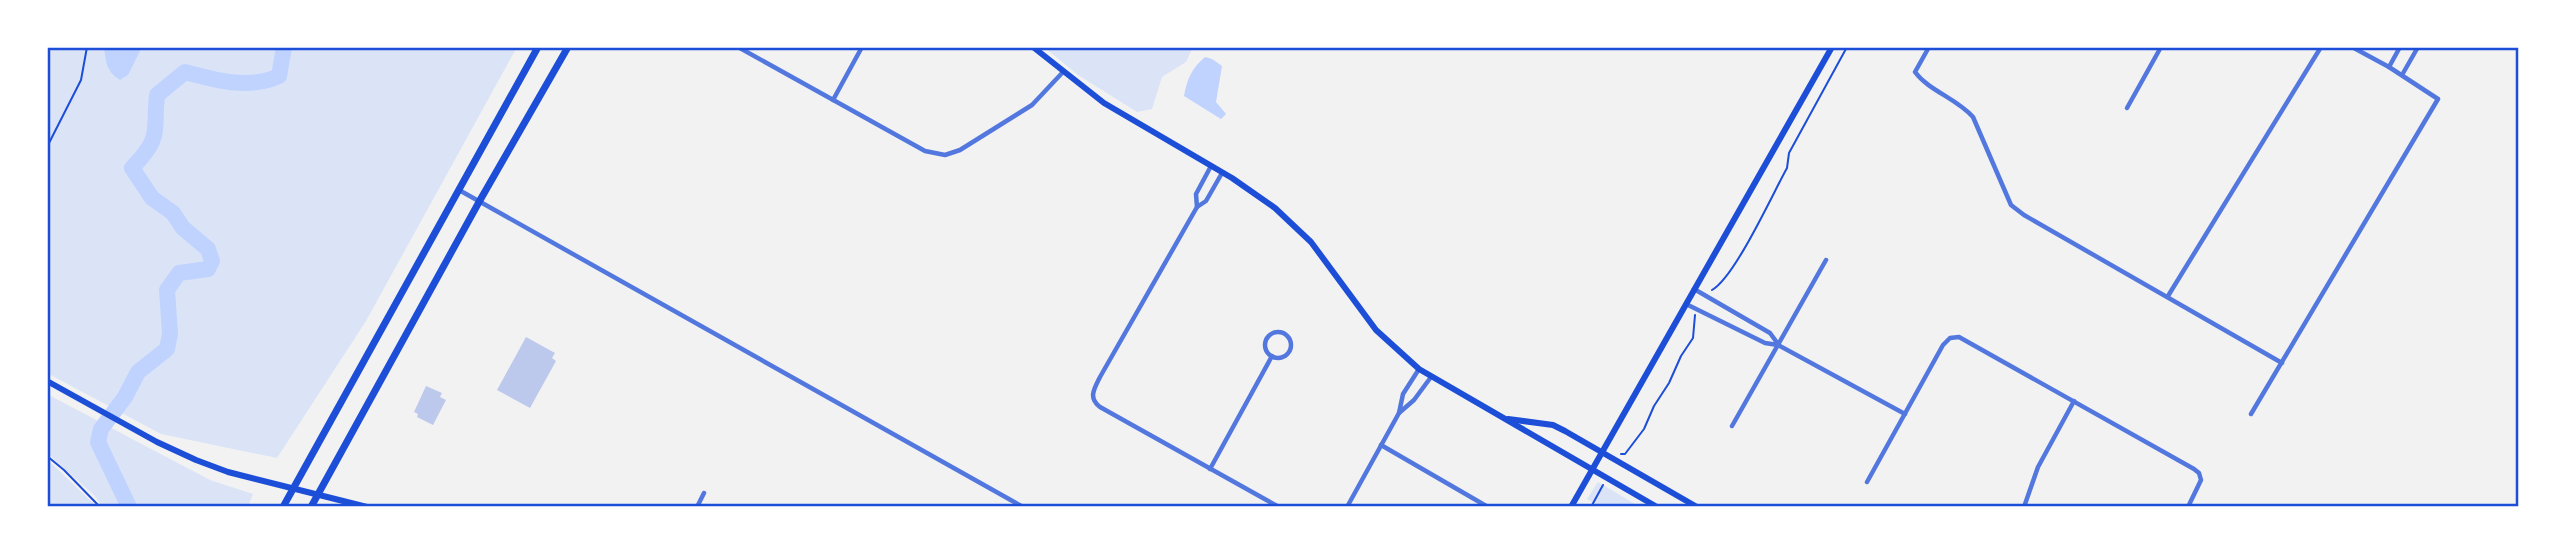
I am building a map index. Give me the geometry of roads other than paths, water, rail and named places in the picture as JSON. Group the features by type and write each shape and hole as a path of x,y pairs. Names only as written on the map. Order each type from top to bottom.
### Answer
{"main road":[{"path":"283,507 538,47"},
{"path":"311,507 568,47"},
{"path":"1033,47 1104,103 1253,191 1296,226 1329,265 1376,330 1419,369 1657,507"},
{"path":"1571,507 1832,47"},
{"path":"47,381 196,460 367,507"},
{"path":"1501,418 1553,425 1697,507"}],"street":[{"path":"738,47 925,151 945,155 960,150 1032,105 1063,72"},
{"path":"833,100 862,47"},
{"path":"1929,47 1915,72 1920,79 1963,106 1973,117 2011,205 2282,363"},
{"path":"2127,108 2161,47"},
{"path":"2168,296 2321,47"},
{"path":"2251,414 2438,99 2352,47"},
{"path":"2389,67 2400,47"},
{"path":"2402,75 2418,47"},
{"path":"1197,207 1196,194 1211,166"},
{"path":"1223,172 1206,201 1197,207 1100,377 1092,396 1094,402 1101,407 1279,507"},
{"path":"459,190 1023,507"},
{"path":"1732,426 1826,260"},
{"path":"1694,289 1770,333 1778,345"},
{"path":"1686,304 1765,343 1778,345 1905,414"},
{"path":"1282,333 1290,342 1290,350 1280,358 1272,356 1266,350 1266,342 1270,335 1282,333"},
{"path":"1867,482 1943,345 1955,337 1966,340 2194,469 2200,476 2200,486 2188,507"},
{"path":"1210,469 1272,356"},
{"path":"1347,507 1399,413 1404,394 1419,369"},
{"path":"1399,413 1414,401 1431,377"},
{"path":"2026,506 2038,467 2074,401"},
{"path":"1381,445 1482,501 1488,507"},
{"path":"696,507 704,493"}],"water":[{"path":"104,47 142,47 128,75 120,80 109,70"},
{"path":"1205,57 1222,66 1216,102 1226,114 1221,119 1184,96 1191,74"}],"waterway":[{"path":"129,507 98,442 101,429 125,397 138,372 167,349 170,334 167,290 179,273 208,269 212,261 208,249 183,228 173,213 152,198 132,168 152,141 157,95 185,72 232,82 267,80 279,76 284,47"}]}
